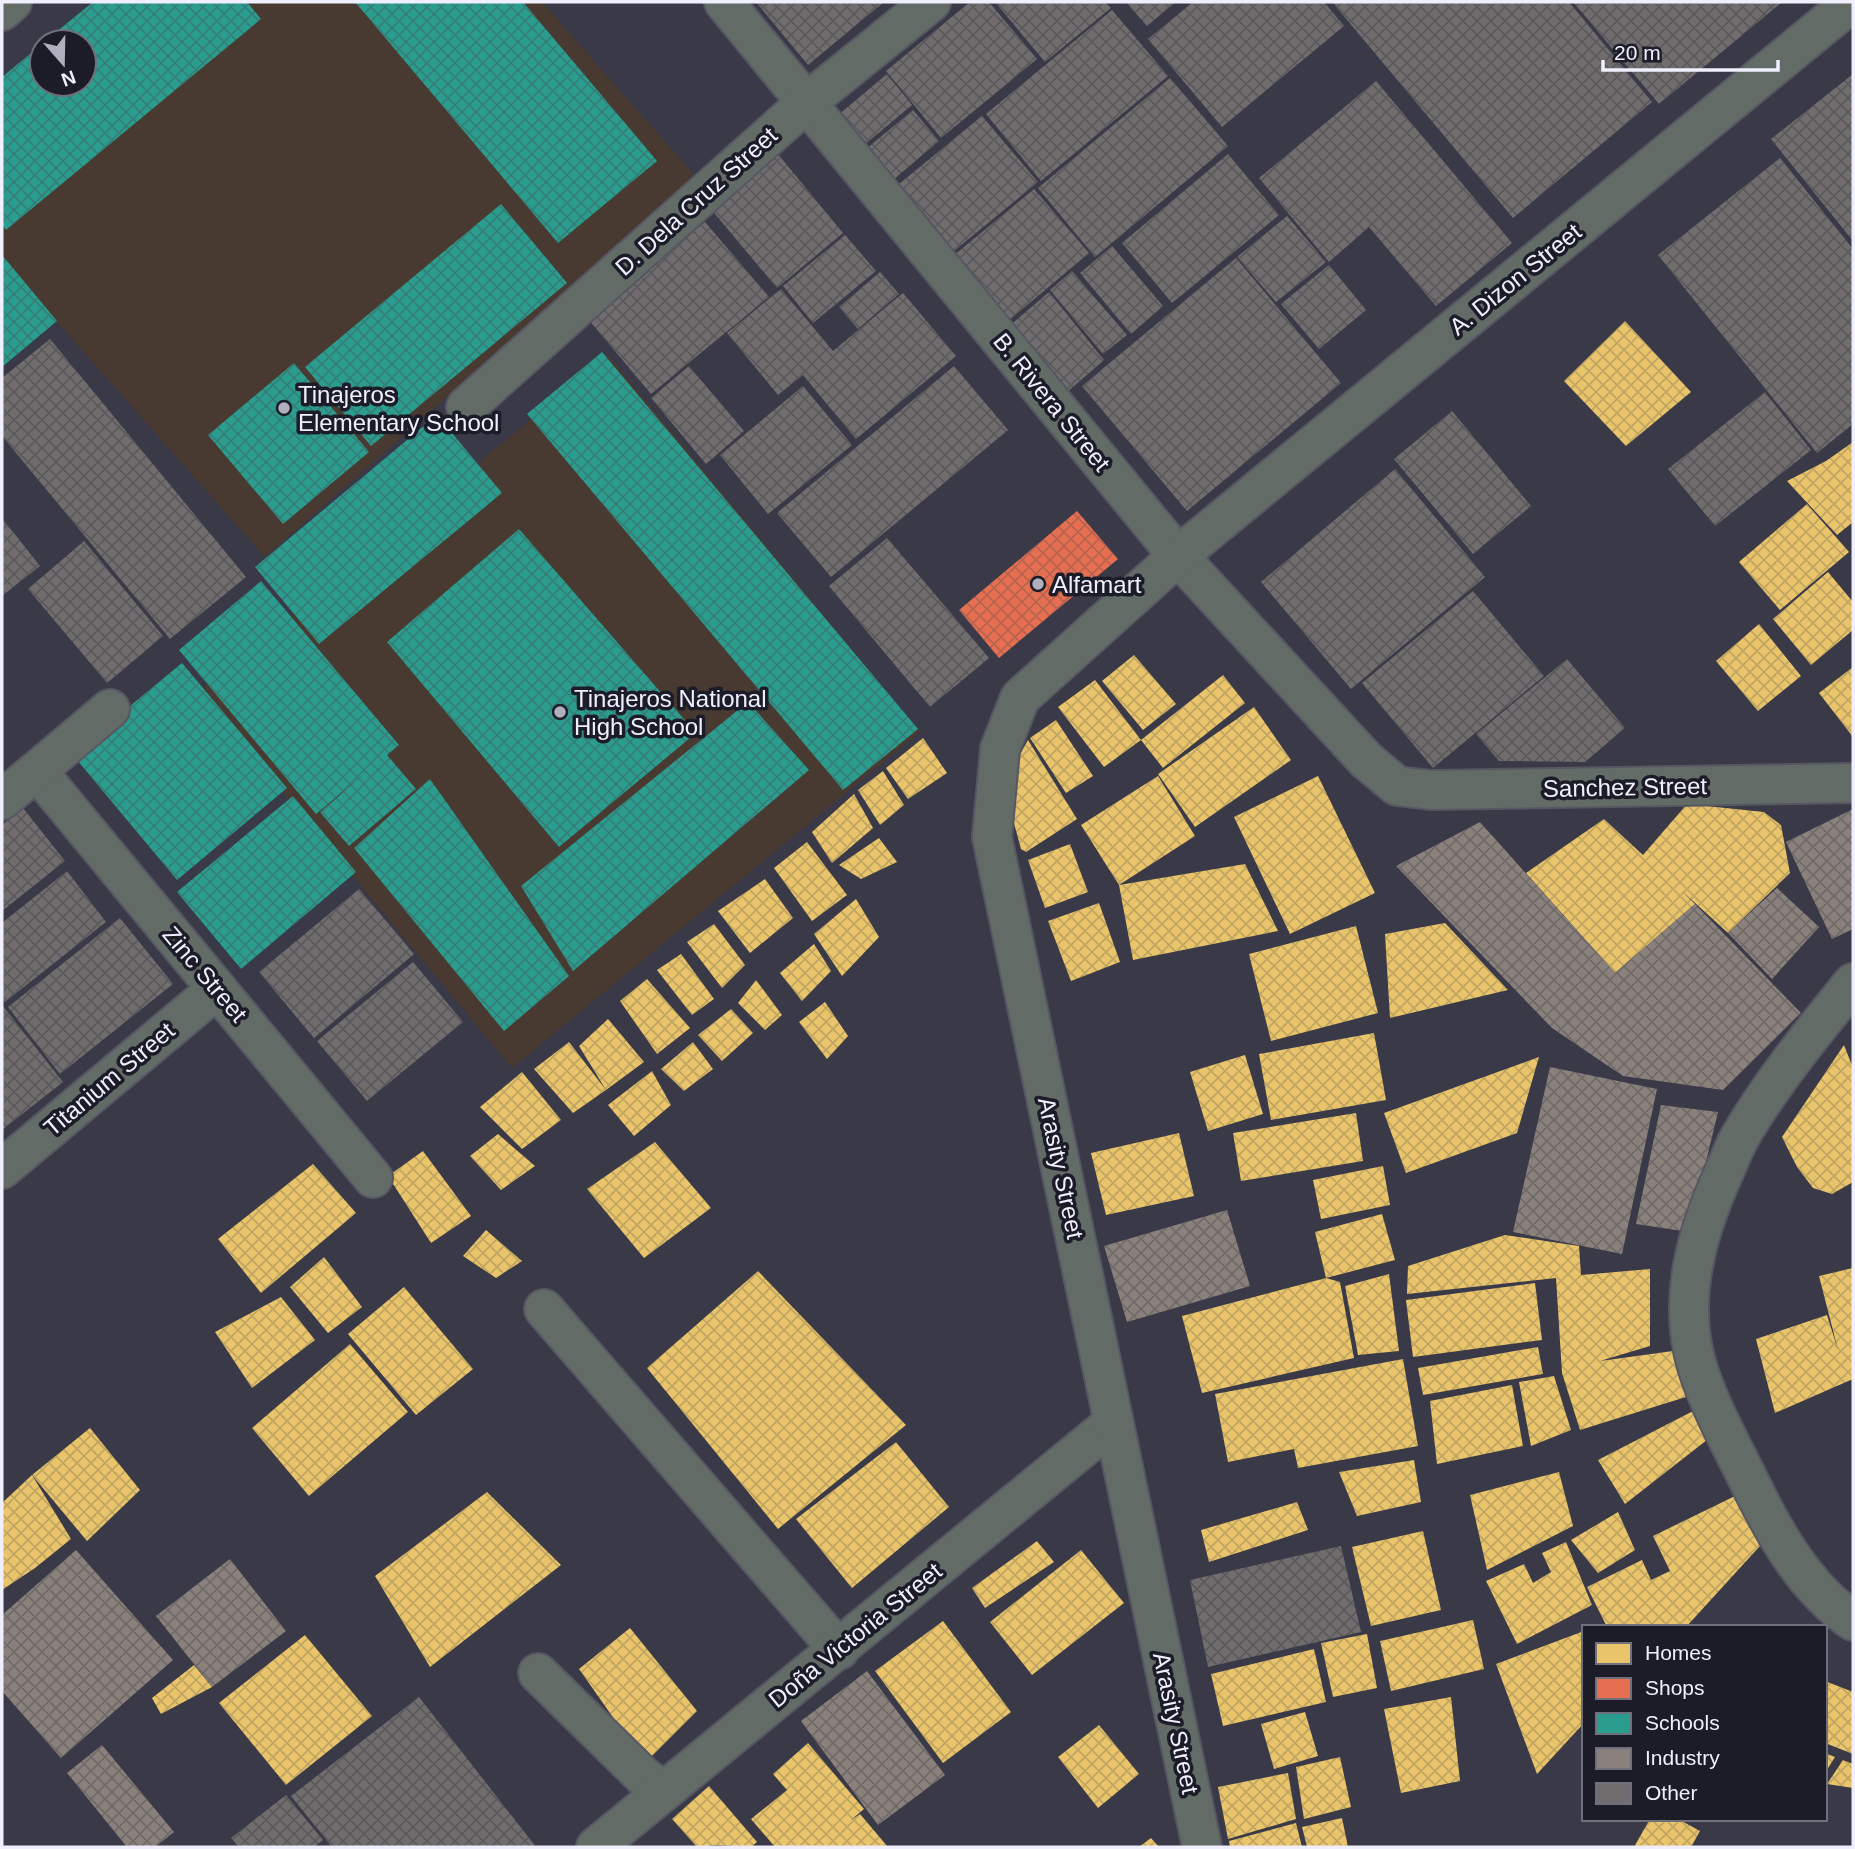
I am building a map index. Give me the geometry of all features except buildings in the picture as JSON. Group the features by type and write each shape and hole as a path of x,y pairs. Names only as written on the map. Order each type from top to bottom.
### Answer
{"street":[{"path":"2,11 12,2"},
{"name":"B. Rivera Street","path":"724,2 1178,556 1366,760 1397,786"},
{"name":"D. Dela Cruz Street","path":"466,407 806,103 931,2"},
{"name":"A. Dizon Street","path":"1178,556 1852,2"},
{"name":"Arasity Street","path":"1178,556 1020,698 999,749 992,837 1202,1847"},
{"path":"2,800 110,709"},
{"name":"Zinc Street","path":"37,771 373,1178"},
{"name":"Sanchez Street","path":"1397,786 1431,790 1853,783"},
{"path":"1853,983 1809,1038 1740,1137 1706,1211 1694,1257 1690,1325 1697,1366 1760,1505 1790,1557 1842,1613 1853,1621"},
{"name":"Titanium Street","path":"2,1169 217,989"},
{"path":"544,1308 839,1650"},
{"name":"Doña Victoria Street","path":"596,1847 1113,1423"},
{"path":"538,1673 644,1777 664,1791"}],"shaded area":[{"name":"Tinajeros Elementary School","path":"120,2 542,2 697,178 265,557 2,260 2,106 28,83 28,98 98,98 98,28 91,28"},
{"name":"Tinajeros National High School","path":"609,356 920,732 512,1068 199,691"}],"place":[{"name":"Tinajeros Elementary School","path":"284,408"},
{"name":"Alfamart","path":"1038,584"},
{"name":"Tinajeros National High School","path":"560,712"}]}
